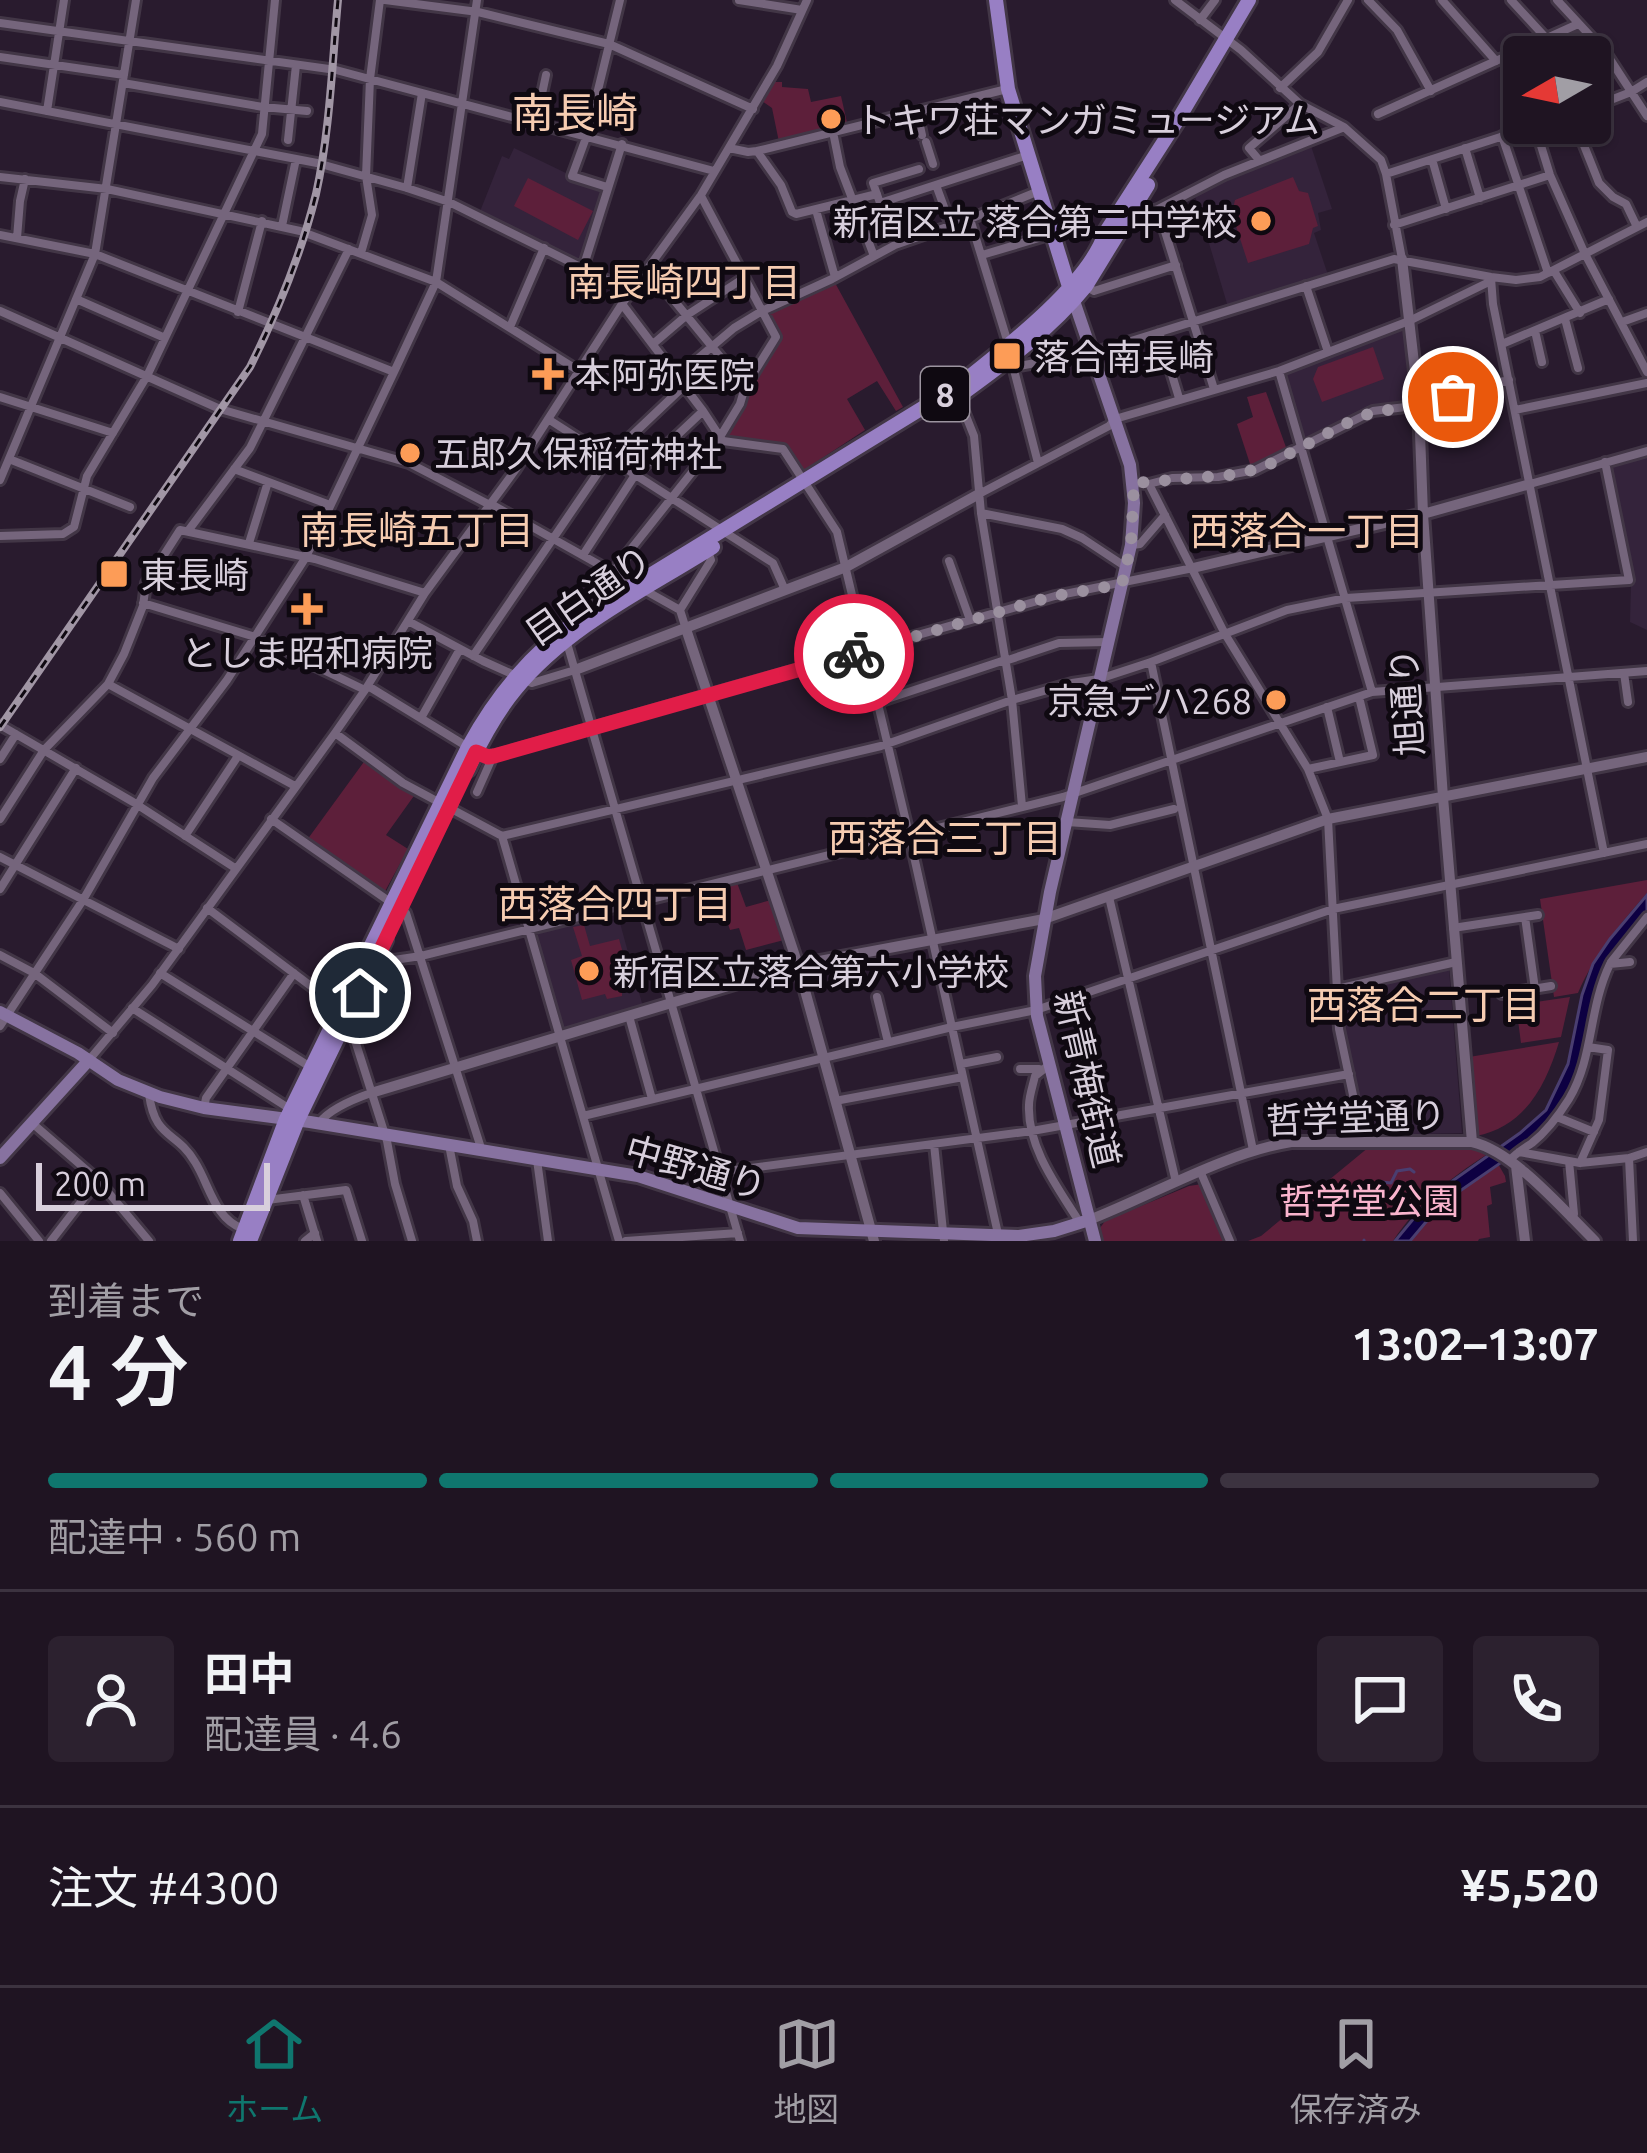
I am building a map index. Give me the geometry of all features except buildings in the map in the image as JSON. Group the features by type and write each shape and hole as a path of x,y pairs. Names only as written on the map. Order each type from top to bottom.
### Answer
{"main road":[{"path":"996,0 1008,89 1076,291"},
{"name":"8","path":"1076,291 1132,211 1254,0"},
{"name":"8","path":"1076,291 1105,233 1230,42"},
{"path":"1056,241 1066,259 1079,262 1102,242"},
{"name":"新青梅街道","path":"1076,291 1134,483 1131,545 1044,919 1035,976 1045,1067 1065,1125 1085,1222 1095,1241"},
{"name":"目白通り","path":"807,484 958,396 1010,357 1076,291"},
{"name":"目白通り","path":"245,1237 267,1199 292,1117 343,1028 472,749 520,677 564,635 1010,357"},
{"name":"目白通り","path":"641,587 708,551 728,533"},
{"name":"目白通り","path":"245,1237 311,1067 400,909"},
{"name":"中野通り","path":"2,1018 89,1060 118,1080 204,1108 292,1117 638,1176 797,1228 944,1237 1029,1235 1085,1222"},
{"path":"0,1158 89,1060"}],"street":[{"path":"47,111 64,0"},
{"path":"0,478 95,254 136,0"},
{"path":"0,536 69,532 74,527 92,466 147,376 262,134 274,0"},
{"path":"360,254 372,215 366,176 370,79 383,0 476,12 609,44 753,109"},
{"path":"2,1018 83,899 153,778 255,637 306,556 436,282 477,0"},
{"path":"608,187 572,176 587,135 620,0"},
{"path":"739,0 802,10"},
{"path":"89,1060 160,973 335,733 425,593 516,469 622,304 701,195 788,46 808,0"},
{"path":"1176,0 1300,104 1344,127 1381,160 1402,259"},
{"path":"1200,20 1216,0"},
{"path":"1280,88 1318,52 1348,0"},
{"path":"1368,0 1397,30 1431,91"},
{"path":"1442,0 1496,61"},
{"path":"1511,0 1544,36"},
{"path":"1557,0 1606,53 1647,116"},
{"path":"0,23 326,69 715,171"},
{"path":"1551,36 1578,24"},
{"path":"0,57 307,111"},
{"path":"1378,114 1503,58"},
{"path":"287,140 296,64"},
{"path":"536,122 546,75"},
{"path":"1611,100 1647,82"},
{"path":"729,148 757,151 1008,89"},
{"path":"407,188 422,93"},
{"path":"0,101 296,159 407,188 449,202 631,292"},
{"path":"1259,160 1249,148 1300,104"},
{"path":"917,112 933,164"},
{"path":"1132,211 1141,214 1158,208 1259,160 1344,127"},
{"path":"833,132 840,167 874,256"},
{"path":"1386,173 1502,136 1551,272 1580,313"},
{"path":"583,268 622,144"},
{"path":"1541,144 1586,254 1647,372"},
{"path":"1010,357 1093,353 1402,259 1491,279 1528,279 1551,272 1642,224 1599,183 1583,144"},
{"path":"1465,148 1480,198"},
{"path":"757,151 796,214 877,194"},
{"path":"920,169 873,183 880,203 1030,155"},
{"path":"282,226 296,159"},
{"path":"1432,159 1446,209"},
{"path":"1394,225 1550,175"},
{"path":"0,177 107,189 282,226 436,282 579,371"},
{"path":"17,238 25,179"},
{"path":"936,185 950,226"},
{"path":"677,376 762,311 895,245 1041,190"},
{"path":"612,573 720,437 776,337 701,195"},
{"path":"1158,208 1214,389"},
{"path":"816,210 835,277"},
{"path":"970,219 1038,463"},
{"path":"238,311 262,221"},
{"path":"0,235 95,254 394,372"},
{"path":"982,254 1056,241"},
{"path":"510,327 544,248"},
{"path":"0,819 44,750 107,684 124,654 146,583 250,448 349,249"},
{"name":"旭通り","path":"1402,259 1419,406 1435,687 1472,1142"},
{"path":"1076,291 1094,291 1176,265"},
{"path":"645,273 687,315 745,387"},
{"path":"653,344 744,278"},
{"path":"408,622 520,677 542,681 846,567 1115,419 1279,371 1409,322 1491,279"},
{"path":"1491,279 1604,853"},
{"path":"1306,286 1328,352"},
{"path":"1502,344 1609,298"},
{"path":"76,299 165,338"},
{"path":"622,304 720,437 783,449 837,532 998,1235"},
{"path":"0,311 220,409 421,468 680,610 798,965 850,1154 866,1234 845,1241"},
{"path":"1622,322 1647,313"},
{"path":"1565,319 1578,368"},
{"path":"1535,331 1542,362"},
{"path":"1159,332 1179,398"},
{"path":"1279,371 1372,692"},
{"path":"1134,483 1240,474 1268,465 1373,412 1419,406 1509,380"},
{"path":"1515,410 1647,382"},
{"path":"473,656 608,458 685,386"},
{"path":"958,396 974,436 981,513 1012,700 1022,806"},
{"path":"0,397 113,433"},
{"path":"583,555 635,475 703,411"},
{"path":"548,419 773,563 785,590"},
{"path":"143,603 255,637 367,688 488,757 1070,592 1423,514 1647,451"},
{"path":"485,453 516,469"},
{"path":"9,459 130,507"},
{"path":"335,733 403,784 502,836 888,744 1012,700 1099,680 1287,610 1346,598 1629,580 1605,462"},
{"path":"235,469 330,505"},
{"path":"248,543 268,481"},
{"path":"1150,484 1225,634 1308,769 1328,819 1340,1029 1363,1142"},
{"path":"981,513 1062,530 1126,567"},
{"path":"1131,545 1140,544 1165,515"},
{"path":"184,531 306,556 425,593"},
{"path":"680,610 712,560 708,551"},
{"path":"950,561 970,620"},
{"path":"502,836 622,1241 739,1237 564,635"},
{"path":"878,702 1059,643 1108,642"},
{"path":"421,718 460,649"},
{"path":"1151,662 1178,809 1253,1150"},
{"path":"377,957 421,956 1072,794 1372,692 1647,671"},
{"path":"1624,673 1628,702"},
{"path":"107,684 295,786"},
{"path":"1308,769 1372,754 1359,697"},
{"path":"1327,707 1340,762"},
{"path":"0,725 235,868"},
{"path":"0,759 16,734"},
{"path":"185,836 238,756"},
{"path":"477,792 494,756"},
{"path":"319,1123 339,1107 371,1094 798,965 1044,919 1328,819 1647,757"},
{"path":"0,889 76,768"},
{"path":"1066,822 1110,825 1178,809"},
{"path":"271,819 400,909 421,956 481,1150"},
{"path":"583,1116 1036,1010 1332,909 1647,844"},
{"path":"0,857 178,949"},
{"path":"1109,897 1176,1183"},
{"path":"207,908 341,1008"},
{"path":"1453,928 1538,915"},
{"path":"1525,917 1535,989"},
{"path":"1512,1159 1556,1117 1578,1082 1597,994 1610,964 1647,917"},
{"path":"0,956 34,973 113,1033"},
{"path":"1337,989 1456,962"},
{"path":"1610,964 1630,962"},
{"path":"160,973 311,1067"},
{"path":"204,1108 206,1098 294,973"},
{"path":"1502,994 1551,986"},
{"path":"877,997 888,1042"},
{"path":"132,1009 227,1067 292,1117"},
{"path":"628,1016 652,1099"},
{"path":"343,1028 353,1034 412,1241"},
{"path":"1577,1241 1575,1162 1600,1115 1608,1050 1588,1047"},
{"path":"961,1064 997,1058"},
{"path":"1020,1069 1045,1067"},
{"path":"1045,1067 1035,1076 1029,1106 1032,1131 1042,1160 1085,1222"},
{"path":"720,1172 1032,1131 1349,1074"},
{"path":"836,1101 963,1077"},
{"path":"148,1093 151,1115 194,1160 225,1220 245,1237"},
{"path":"1556,1117 1594,1132"},
{"path":"32,1123 98,1180 149,1241"},
{"name":"哲学堂通り","path":"1085,1222 1253,1150 1291,1142 1472,1142 1512,1159"},
{"path":"934,1144 944,1237"},
{"path":"449,1145 457,1186 477,1241"},
{"path":"1512,1159 1575,1162 1647,1153"},
{"path":"1629,1158 1633,1241"},
{"path":"1512,1159 1595,1241"},
{"path":"1512,1159 1525,1241"},
{"path":"537,1160 548,1241"},
{"path":"1201,1173 1231,1241"},
{"path":"51,1241 98,1180"},
{"path":"267,1199 346,1190 362,1241"},
{"path":"0,1193 39,1241"},
{"path":"303,1195 316,1237 305,1241"}],"shaded area":[{"name":"新宿区立 落合第二中学校","path":"1310,143 1332,209 1318,213 1321,230 1314,233 1328,275 1228,307 1195,196"},
{"path":"514,148 570,175 569,179 604,189 581,263 479,214 502,156 509,159"},
{"path":"1409,321 1419,406 1384,409 1302,446 1279,371"},
{"path":"1647,454 1647,630 1630,622 1631,584 1635,583 1609,465"},
{"path":"1647,895 1647,914 1608,963 1598,984 1581,1068 1557,1114 1535,1139 1441,1204 1410,1241 1395,1241 1434,1194 1546,1110 1568,1064 1593,964"},
{"name":"新宿区立落合第六小学校","path":"617,912 643,1007 562,1031 536,932"},
{"path":"1449,969 1462,1133 1364,1135 1343,1031 1341,991"}],"green space":[{"path":"773,82 808,89 811,102 841,96 848,127 779,142 772,108 762,101"},
{"path":"1293,177 1299,191 1308,193 1318,226 1309,244 1248,263 1232,214 1235,200"},
{"path":"528,178 593,211 578,240 514,206"},
{"path":"834,281 903,407 896,411 877,381 847,399 865,430 801,472 783,447 723,436 748,384 778,339 768,312"},
{"path":"1373,347 1384,379 1322,402 1313,379 1318,367"},
{"path":"1266,392 1287,450 1251,467 1237,424 1253,417 1247,397"},
{"path":"366,759 416,793 386,835 408,849 383,895 307,840"},
{"path":"736,880 746,907 771,900 784,940 746,950 739,928 730,930 716,886"},
{"path":"1647,880 1647,893 1608,940 1578,993 1554,997 1540,899"},
{"path":"584,925 590,946 619,939 633,989 622,996 607,999 605,994 582,1000 571,960 582,956 573,927"},
{"path":"1570,997 1561,1037 1521,1043 1516,1005"},
{"path":"1559,1042 1531,1102 1508,1124 1476,1136 1469,1057"},
{"name":"哲学堂公園","path":"1369,1147 1476,1150 1486,1155 1435,1193 1393,1241 1248,1241 1261,1236"},
{"path":"1497,1162 1506,1182 1490,1187 1490,1237 1409,1241 1440,1204"},
{"name":"哲学堂公園","path":"1202,1184 1228,1241 1103,1241 1100,1228 1105,1221"}],"waterway":[{"path":"1377,1190 1382,1182 1391,1183 1397,1171 1414,1172"}],"railway":[{"path":"0,727 260,346 296,261 316,194 328,122 338,0"}],"way so far":[{"path":"854,654 1054,596 1122,584 1131,545 1134,483 1256,470 1373,412 1453,397"}],"place":[{"name":"トキワ荘マンガミュージアム","path":"831,119"},
{"name":"新宿区立 落合第二中学校","path":"1261,221"},
{"name":"落合南長崎","path":"1007,356"},
{"name":"本阿弥医院","path":"548,374"},
{"name":"五郎久保稲荷神社","path":"410,453"},
{"name":"東長崎","path":"114,574"},
{"name":"としま昭和病院","path":"307,609"},
{"name":"京急デハ268","path":"1276,700"},
{"name":"新宿区立落合第六小学校","path":"589,971"}],"district":[{"name":"南長崎","path":"575,112"},
{"name":"南長崎四丁目","path":"684,281"},
{"name":"南長崎五丁目","path":"417,529"},
{"name":"西落合一丁目","path":"1307,530"},
{"name":"西落合三丁目","path":"945,837"},
{"name":"西落合四丁目","path":"615,903"},
{"name":"西落合二丁目","path":"1424,1004"}],"route":[{"path":"360,993 476,752 494,756 854,654"}]}
